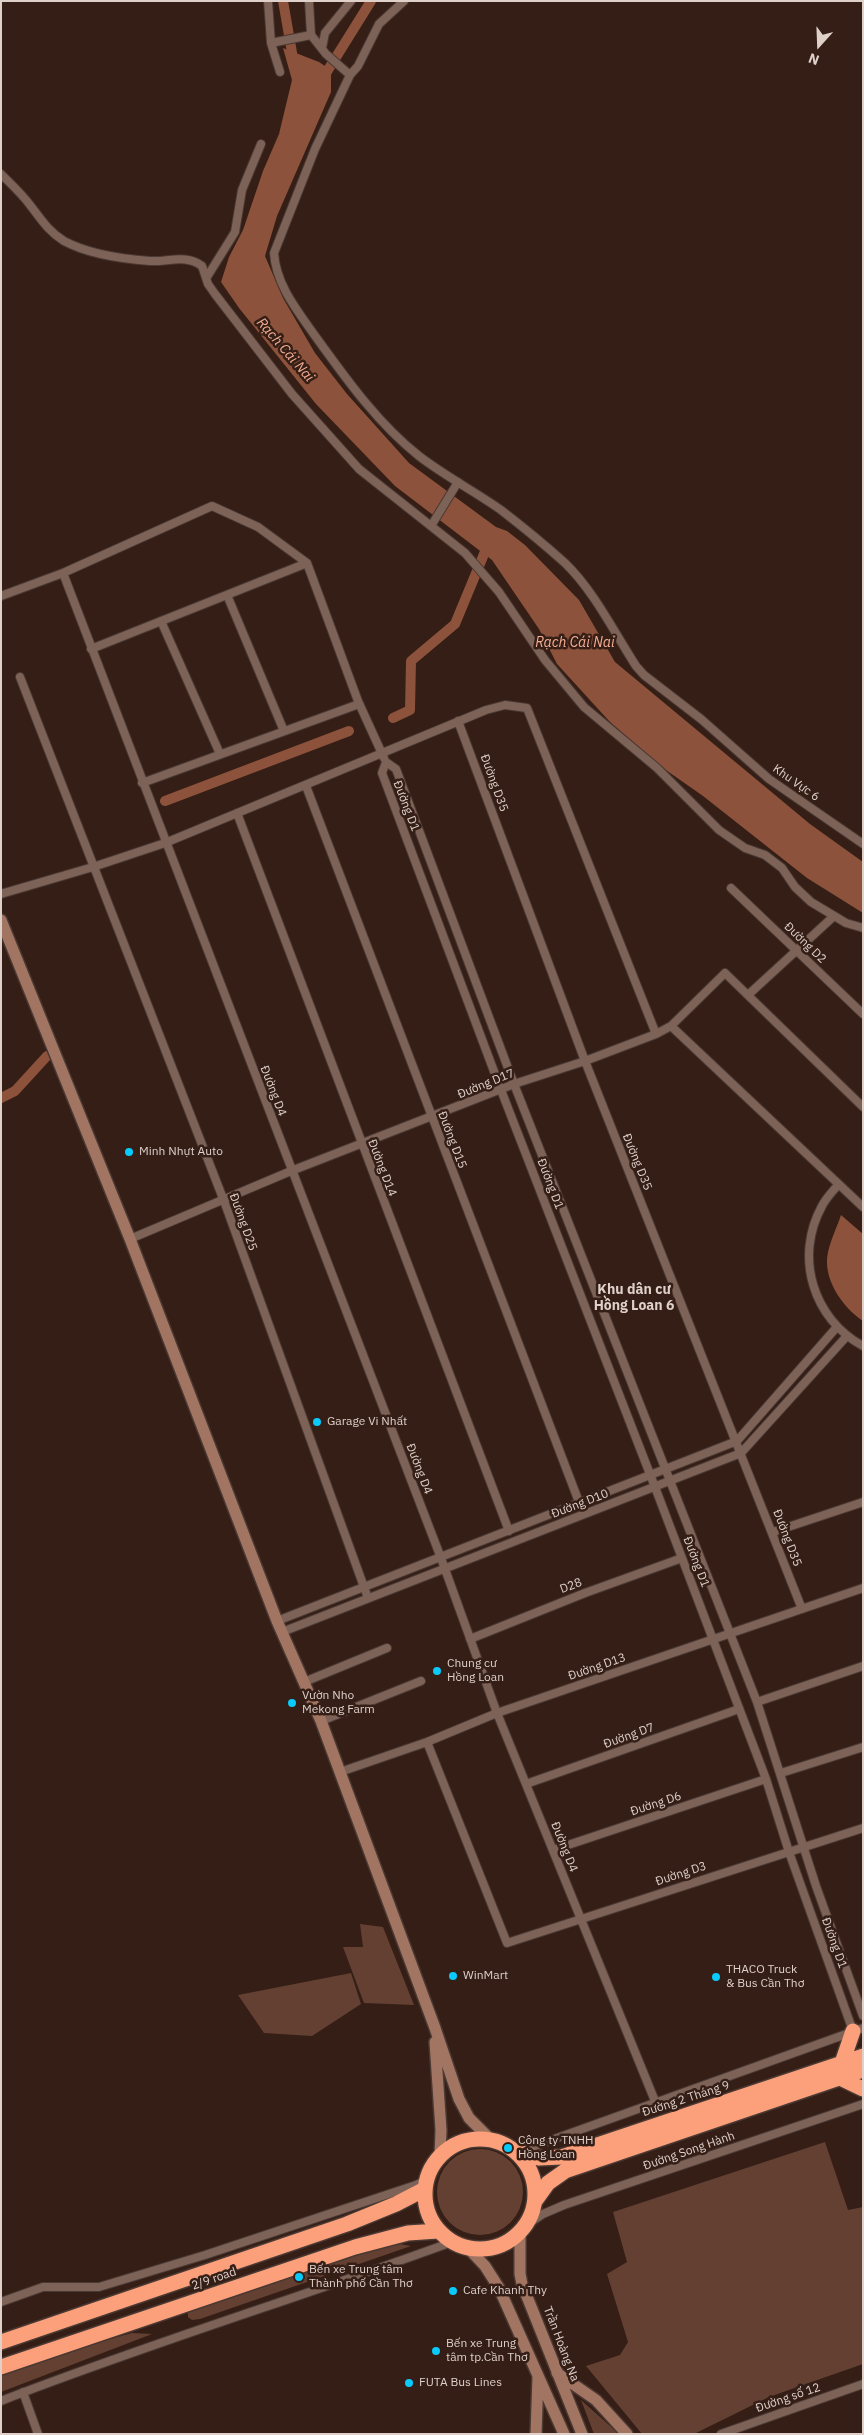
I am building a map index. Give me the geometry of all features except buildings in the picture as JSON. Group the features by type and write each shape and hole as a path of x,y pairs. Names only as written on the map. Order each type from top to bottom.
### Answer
{"highway":[{"path":"842,2063 858,2030"},
{"name":"Đường 2 Tháng 9","path":"517,2152 539,2158 561,2157 863,2056"},
{"path":"535,2201 532,2174 517,2152 491,2140 463,2141 440,2156 425,2184 428,2215 438,2231 452,2242 469,2248 496,2247 522,2230 535,2201 548,2183 566,2171 863,2070"},
{"path":"840,2078 863,2089"},
{"name":"2/9 road","path":"1,2342 348,2224 396,2204 425,2184"},
{"name":"2/9 road","path":"1,2367 355,2247 408,2233 438,2231"}],"street":[{"path":"268,1 273,43 280,72"},
{"path":"310,1 308,36 350,75"},
{"path":"324,52 321,46 325,33 351,1"},
{"name":"Khu Vực 6","path":"404,1 379,24 358,66 350,75 298,188 274,253 274,265 292,304 354,388 402,441 456,486 500,510 532,534 567,565 584,585 644,675 701,719 769,779 863,844"},
{"path":"273,43 308,36"},
{"path":"207,277 212,266 236,232 242,190 261,144"},
{"path":"1,174 19,192 49,230 65,241 83,249 130,259 153,261 189,259 202,266 208,284 214,294 292,394 359,469 465,553 499,592 545,660 584,707 657,768 719,830 745,848 765,855 782,868 795,887 811,902 846,923 863,928"},
{"path":"431,526 456,486"},
{"path":"1,596 62,573 212,506 258,527 307,563 359,704 386,762"},
{"path":"91,649 307,563"},
{"name":"Đường D4","path":"62,573 445,1568 497,1713 655,2101"},
{"path":"227,595 284,731"},
{"path":"161,621 220,754"},
{"name":"Đường D25","path":"20,677 92,867 224,1201 368,1598"},
{"path":"142,783 359,704"},
{"path":"1,894 92,867 165,842 306,786 458,721 505,705 527,708 656,1034"},
{"name":"Đường D35","path":"458,721 585,1061 802,1609"},
{"name":"Đường D1","path":"858,2030 789,1852 766,1779 501,1090 382,773 386,762 396,769 514,1084 757,1702 782,1773 816,1886 863,2016"},
{"name":"Đường D15","path":"306,786 579,1502"},
{"name":"Đường D14","path":"237,813 509,1531"},
{"name":"Đường D2","path":"731,888 863,1014"},
{"path":"834,916 748,995 863,1107"},
{"path":"1,920 130,1239 277,1621 321,1721 464,2109 476,2126 491,2140"},
{"name":"Đường D17","path":"130,1239 224,1201 291,1170 431,1118 514,1084 585,1061 656,1034 671,1026 725,974 748,995"},
{"path":"671,1026 863,1207"},
{"path":"838,1184 822,1205 816,1220 810,1246 810,1270 815,1294 836,1328 846,1337 863,1346"},
{"name":"Đường D10","path":"277,1621 737,1441 836,1328"},
{"name":"Đường D10","path":"282,1632 741,1452 846,1337"},
{"path":"773,1532 863,1502"},
{"name":"D28","path":"470,1639 585,1593 682,1558"},
{"name":"Đường D13","path":"340,1772 427,1742 497,1713 863,1588"},
{"path":"304,1682 387,1648"},
{"path":"757,1702 863,1666"},
{"path":"321,1721 422,1681"},
{"name":"Đường D7","path":"526,1784 739,1709"},
{"name":"Đường D3","path":"427,1742 507,1943 863,1828"},
{"path":"782,1773 863,1747"},
{"name":"Đường D6","path":"553,1850 766,1779"},
{"path":"435,2028 441,2130 440,2156"},
{"path":"517,2152 655,2101 858,2030"},
{"name":"Đường Song Hành","path":"522,2230 543,2214 564,2205 863,2104"},
{"path":"1,2302 43,2287 99,2287 425,2184"},
{"name":"Trần Hoàng Na","path":"522,2230 520,2274 522,2284 582,2434"},
{"path":"1,2400 176,2337 323,2289 452,2242"},
{"path":"469,2248 485,2266 499,2288 564,2434"},
{"path":"556,2372 596,2400 627,2434"},
{"path":"536,2434 538,2375"},
{"name":"Đường số 12","path":"721,2434 863,2384"},
{"path":"23,2392 38,2434"}],"shaded area":[{"path":"360,1924 383,1927 414,2005 364,2003 343,1947 363,1947"},
{"path":"351,1973 361,2004 312,2036 264,2033 238,1995"},
{"path":"825,2142 848,2210 863,2207 863,2364 769,2397 694,2434 642,2434 586,2366 620,2355 628,2342 607,2274 627,2262 613,2212"},
{"path":"480,2149 496,2153 510,2162 519,2176 523,2192 519,2208 510,2222 496,2231 480,2235 464,2231 450,2222 441,2208 437,2192 441,2176 450,2162 464,2153"},
{"path":"394,2243 411,2246 200,2319 192,2320 188,2317 188,2312 192,2308 372,2247"},
{"path":"132,2333 152,2334 1,2392 1,2372 35,2360"},
{"path":"581,2400 619,2434 594,2434"}],"water":[{"name":"Rạch Cái Nai","path":"283,48 319,62 331,70 331,92 277,216 265,256 283,298 315,353 347,394 409,463 496,527 507,531 525,545 579,600 615,662 810,824 863,862 863,913 807,878 703,796 663,768 610,722 557,664 539,629 492,560 395,486 316,404 239,308 221,282 229,257 243,230 263,171 279,134 292,80"},
{"path":"841,1215 863,1234 863,1321 841,1300 835,1291 828,1272 828,1252"}],"waterway":[{"path":"283,1 294,64"},
{"path":"323,78 371,1"},
{"path":"393,718 410,710 411,661 455,624 489,542"},
{"path":"165,801 349,731"},
{"path":"1,1098 15,1091 47,1056"}],"place":[{"name":"Minh Nhựt Auto","path":"129,1152"},
{"name":"Garage Vi Nhất","path":"317,1422"},
{"name":"Chung cư Hồng Loan","path":"437,1671"},
{"name":"Vườn Nho Mekong Farm","path":"292,1703"},
{"name":"WinMart","path":"453,1976"},
{"name":"THACO Truck & Bus Cần Thơ","path":"716,1977"},
{"name":"Công ty TNHH Hồng Loan","path":"508,2148"},
{"name":"Bến xe Trung tâm Thành phố Cần Thơ","path":"299,2277"},
{"name":"Cafe Khanh Thy","path":"453,2291"},
{"name":"Bến xe Trung tâm tp.Cần Thơ","path":"436,2351"},
{"name":"FUTA Bus Lines","path":"409,2383"}],"district":[{"name":"Khu dân cư Hồng Loan 6","path":"634,1298"}]}
